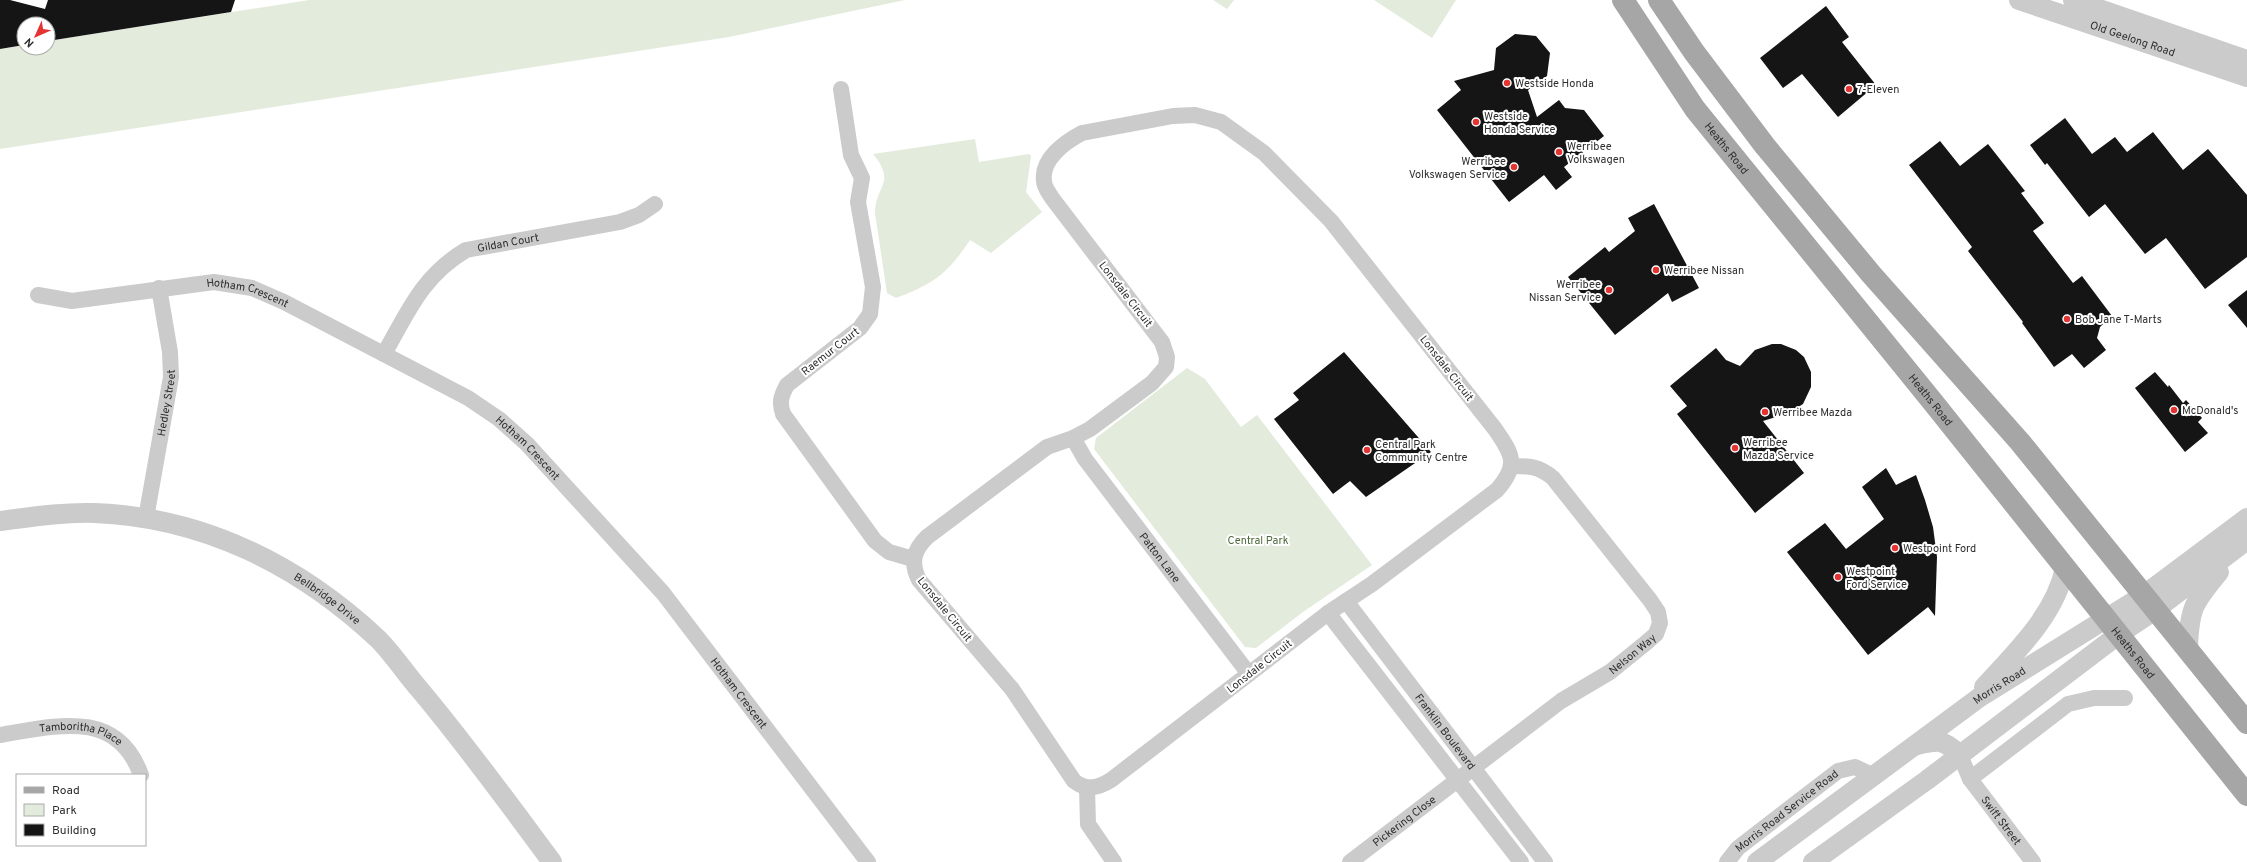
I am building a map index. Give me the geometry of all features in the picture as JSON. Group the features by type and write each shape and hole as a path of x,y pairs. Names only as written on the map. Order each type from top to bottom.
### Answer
{"main road":[{"name":"Heaths Road","path":"1623,0 1695,108 2247,795"},
{"path":"1659,0 1702,63 1770,152 1876,280 2020,442 2247,723"}],"street":[{"name":"Old Geelong Road","path":"2019,0 2247,77"},
{"name":"Old Geelong Road","path":"2073,0 2247,60"},
{"name":"Raemur Court","path":"841,90 851,155 862,178 858,202 872,287 870,314 860,328 787,385 781,396 780,404 783,414 875,541 889,552 913,558"},
{"name":"Lonsdale Circuit","path":"1196,115 1221,122 1264,153 1331,221 1495,430 1508,448 1512,466 1508,478 1497,490 1328,613 1100,787 1087,788 1074,781 1012,689 919,580 914,569 913,558 918,546 927,537 1047,447 1074,438 1090,430 1156,380 1166,367 1167,357 1162,342 1052,198 1044,183 1043,171 1046,163 1053,155 1071,139 1082,133 1165,118 1196,115"},
{"name":"Gildan Court","path":"384,354 417,296 431,278 446,262 466,250 620,222 639,215 655,204"},
{"name":"Hotham Crescent","path":"38,295 72,301 159,288 214,282 252,288 284,302 468,398 499,419 526,444 663,593 868,862"},
{"name":"Hedley Street","path":"146,518 171,377 170,352 159,288"},
{"name":"Patton Lane","path":"1074,438 1085,459 1249,674"},
{"name":"Nelson Way","path":"1457,779 1561,701 1610,672 1656,634 1660,623 1658,612 1650,600 1553,478 1543,469 1531,466 1512,466"},
{"name":"Bellbridge Drive","path":"0,522 44,515 94,513 146,518 198,530 243,547 290,571 331,598 379,641 448,722 552,862"},
{"name":"Morris Road","path":"2150,603 2247,518"},
{"path":"2188,650 2191,612 2200,595 2244,543"},
{"name":"Morris Road","path":"1757,862 1965,708 2112,627 2244,543"},
{"path":"1965,708 2038,624 2058,592 2065,568"},
{"name":"Franklin Boulevard","path":"1346,601 1545,862"},
{"name":"Franklin Boulevard","path":"1328,613 1521,862"},
{"name":"Morris Road","path":"1813,862 1960,755 2112,627"},
{"path":"1927,780 1937,773 1947,773 1970,779 2068,704 2094,698 2126,698"},
{"path":"1411,720 1427,708"},
{"name":"Tamboritha Place","path":"0,735 61,725 89,726 110,733 127,748 136,762 141,774"},
{"path":"1915,746 1938,740 1949,744 1960,755"},
{"name":"Swift Street","path":"1960,755 1970,779 2033,862"},
{"name":"Morris Road Service Road","path":"1727,862 1738,848 1838,771 1855,767 1874,776"},
{"name":"Pickering Close","path":"1350,862 1457,779"},
{"path":"1087,788 1088,824 1114,862"}],"green space":[{"path":"309,0 905,0 729,37 0,149 0,49 16,46 16,56 56,56 56,40"},
{"path":"1213,0 1234,0 1227,9"},
{"path":"1374,0 1456,0 1432,38"},
{"path":"975,139 979,162 1029,154 1031,156 1026,192 1042,212 991,253 970,240 954,261 939,276 920,288 896,298 887,293 875,213 878,196 884,178 880,164 873,154"},
{"name":"Central Park","path":"1187,368 1205,379 1241,427 1257,415 1372,565 1303,612 1256,648 1245,647 1094,449 1096,438"}],"building":[{"path":"0,0 10,0 45,9 48,0 235,0 231,12 56,40 56,16 16,16 16,46 0,49"},
{"path":"1826,6 1849,37 1842,42 1876,85 1838,117 1802,74 1783,88 1760,58"},
{"path":"1515,34 1536,36 1550,53 1547,76 1528,90 1537,117 1559,100 1565,108 1584,110 1604,136 1564,167 1572,177 1556,190 1544,175 1509,202 1437,110 1461,90 1454,81 1494,70 1496,48"},
{"path":"2065,118 2092,154 2115,137 2127,152 2153,132 2183,170 2208,149 2247,195 2247,257 2205,289 2166,238 2145,254 2105,204 2089,217 2047,163 2045,165 2030,145"},
{"path":"1940,141 1960,166 1988,144 2025,191 2021,193 2044,223 2033,231 2073,283 2082,276 2112,316 2100,327 2097,338 2106,350 2084,368 2072,354 2054,367 2022,323 2023,322 1968,251 1972,247 1909,165"},
{"path":"1654,204 1699,288 1672,302 1668,293 1615,335 1568,277 1605,247 1609,252 1635,231 1628,218"},
{"path":"2247,290 2247,328 2228,305"},
{"path":"1772,344 1781,344 1796,350 1804,357 1811,372 1811,387 1803,404 1789,413 1763,421 1804,473 1755,513 1677,414 1687,406 1670,386 1716,348 1726,360 1740,366 1755,350"},
{"path":"1344,352 1431,452 1366,497 1350,481 1333,494 1274,419 1299,400 1293,393"},
{"name":"McDonald's","path":"2155,372 2168,387 2169,385 2183,403 2186,400 2202,418 2198,422 2208,433 2185,452 2135,388"},
{"path":"1886,468 1896,485 1916,475 1925,500 1933,527 1937,557 1935,616 1928,607 1868,655 1787,552 1825,523 1846,549 1884,519 1862,487"}],"place":[{"name":"Westside Honda","path":"1507,83"},
{"name":"7-Eleven","path":"1849,89"},
{"name":"Westside Honda Service","path":"1476,122"},
{"name":"Werribee Volkswagen","path":"1559,152"},
{"name":"Werribee Volkswagen Service","path":"1514,167"},
{"name":"Werribee Nissan","path":"1656,270"},
{"name":"Werribee Nissan Service","path":"1609,290"},
{"name":"Bob Jane T-Marts","path":"2067,319"},
{"name":"McDonald's","path":"2174,410"},
{"name":"Werribee Mazda","path":"1765,412"},
{"name":"Werribee Mazda Service","path":"1735,448"},
{"name":"Central Park Community Centre","path":"1367,450"},
{"name":"Westpoint Ford","path":"1895,548"},
{"name":"Westpoint Ford Service","path":"1838,577"}]}
